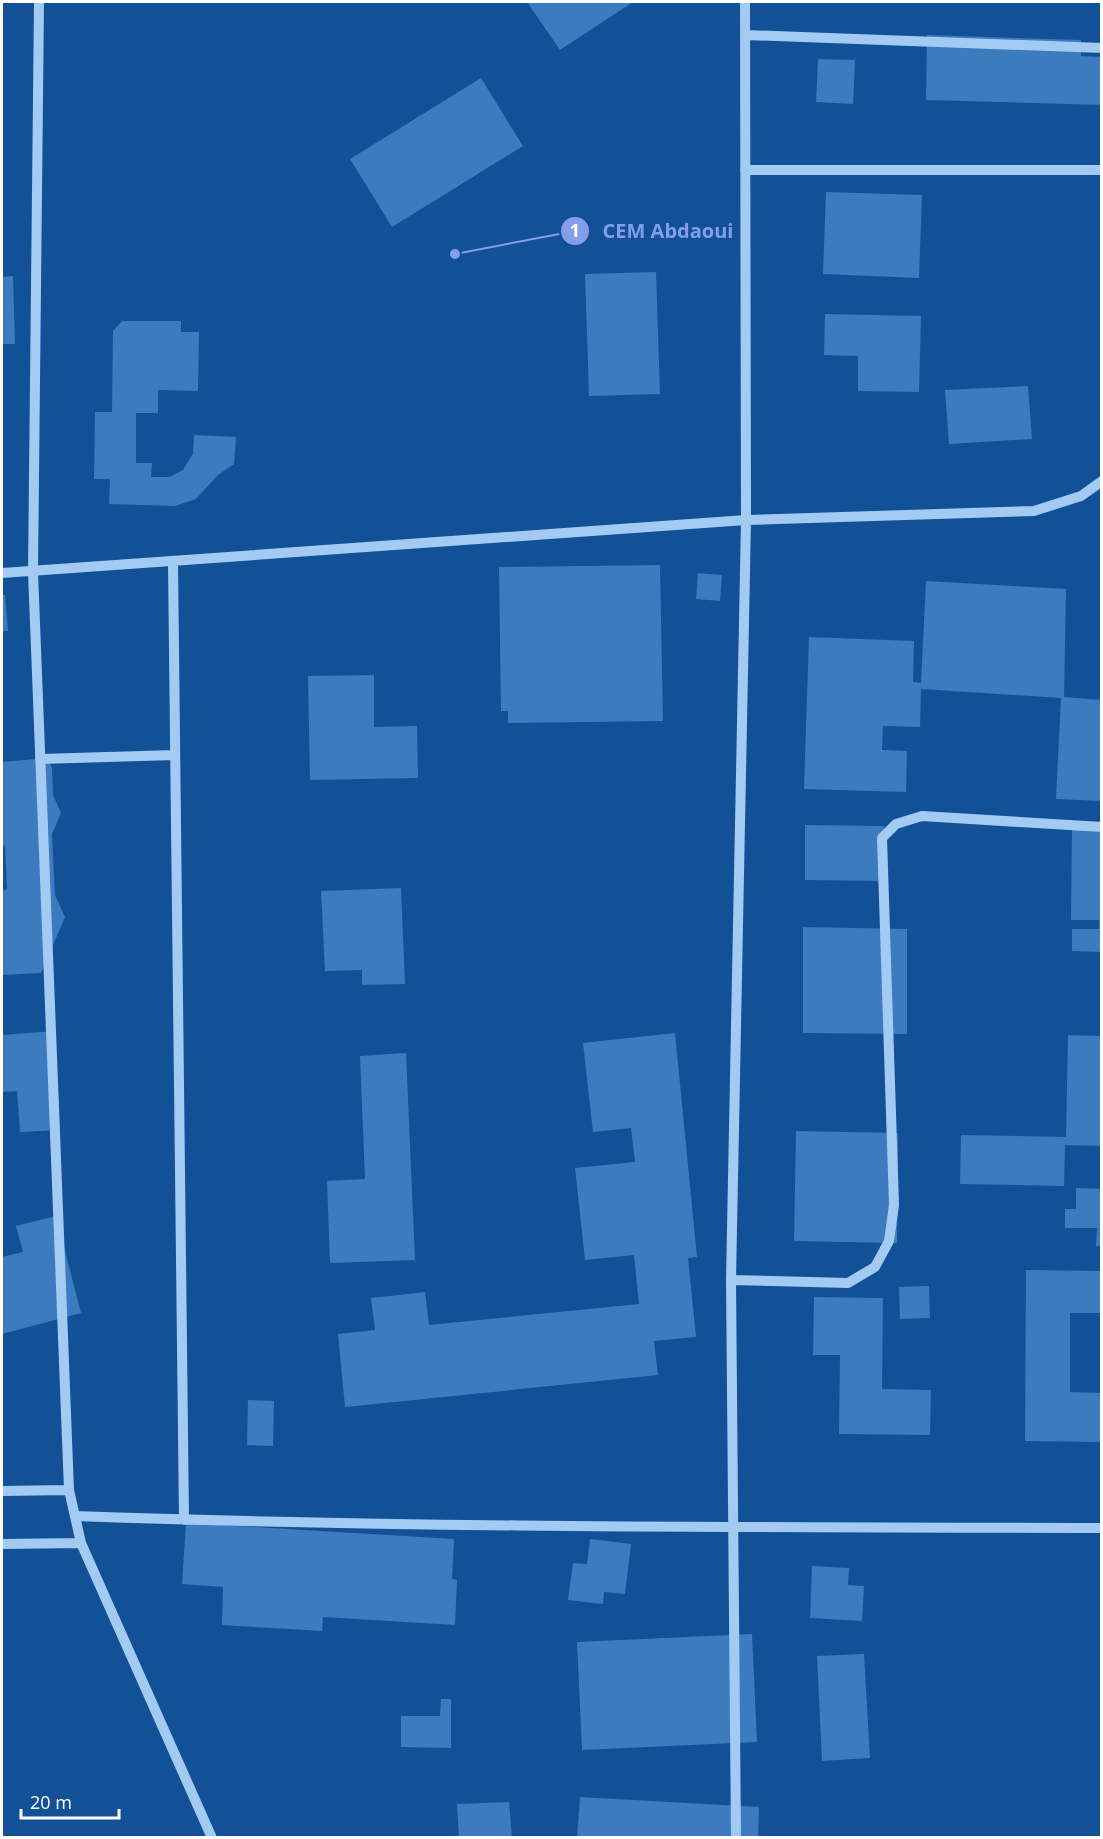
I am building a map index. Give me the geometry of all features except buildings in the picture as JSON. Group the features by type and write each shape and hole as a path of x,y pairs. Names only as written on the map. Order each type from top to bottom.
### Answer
{"street":[{"path":"39,2 33,572 69,1490 81,1543 212,1838"},
{"path":"736,1838 731,1280 746,520 745,2"},
{"path":"745,35 1101,48"},
{"path":"745,170 1101,170"},
{"path":"2,573 173,563 746,520 1034,511 1081,496 1101,481"},
{"path":"173,563 184,1520"},
{"path":"40,759 175,755"},
{"path":"731,1280 848,1282 875,1267 889,1241 894,1205 882,838 896,824 922,816 1101,827"},
{"path":"2,1491 69,1490"},
{"path":"75,1516 184,1520 734,1527 1101,1528"},
{"path":"2,1544 81,1543"}],"place":[{"name":"CEM Abdaoui","path":"455,254"}]}
